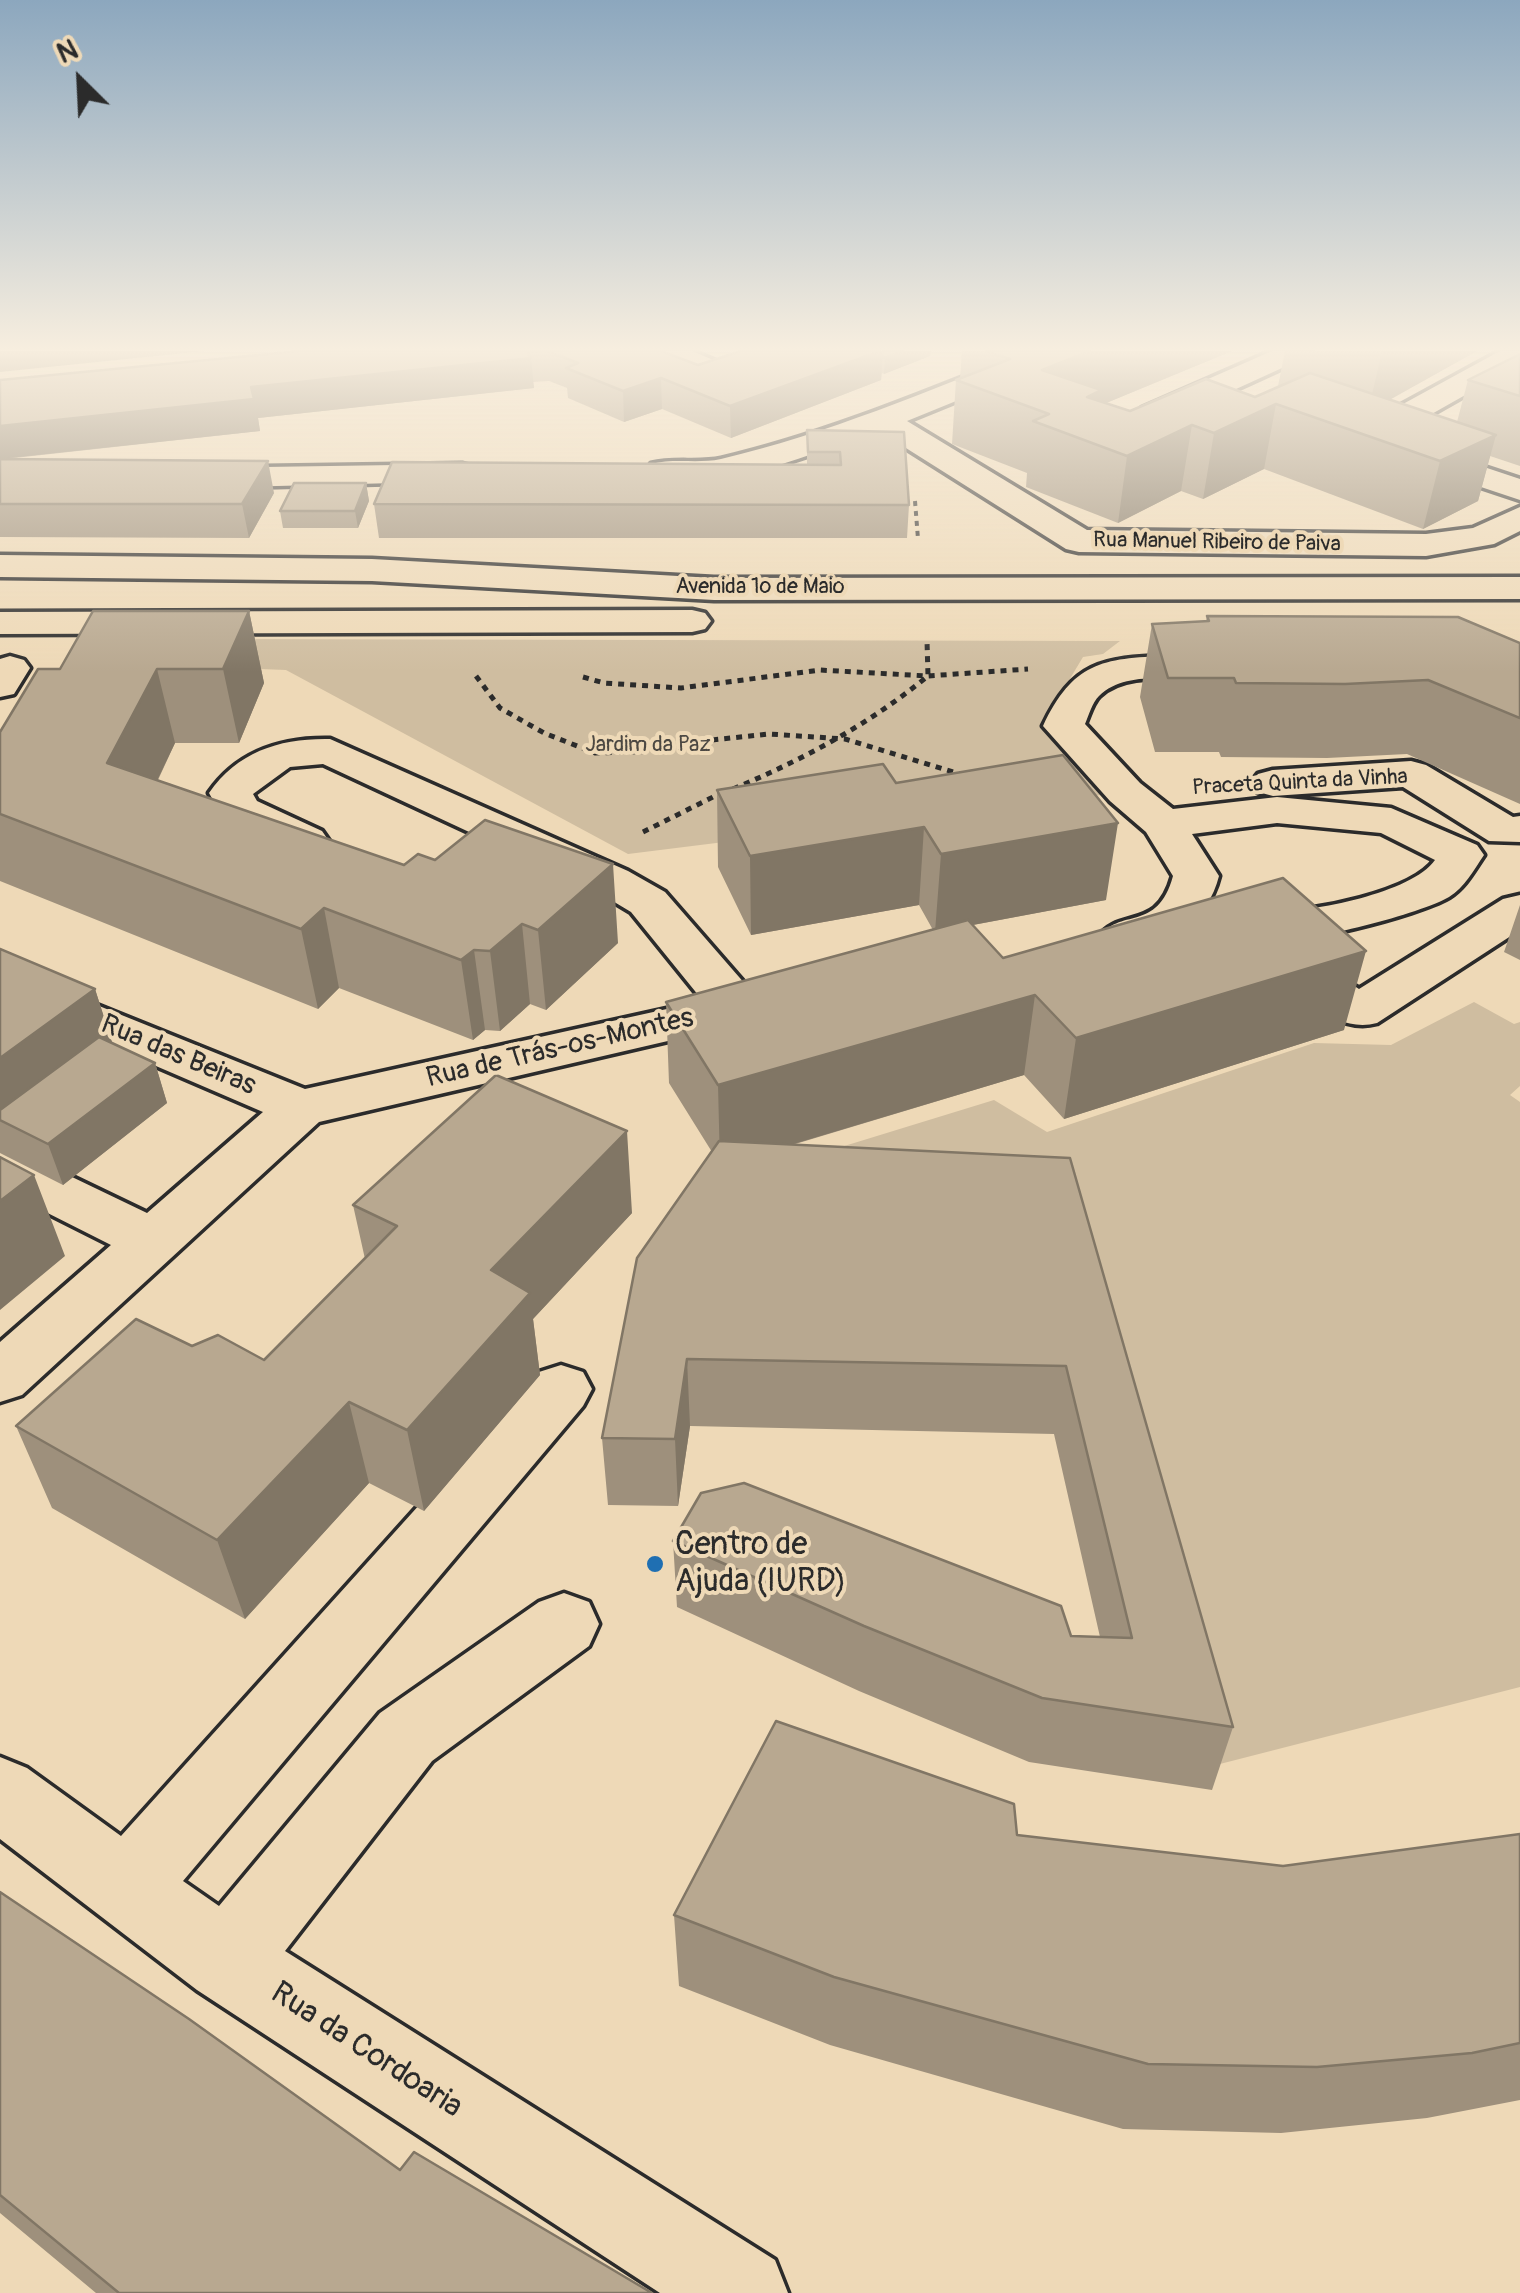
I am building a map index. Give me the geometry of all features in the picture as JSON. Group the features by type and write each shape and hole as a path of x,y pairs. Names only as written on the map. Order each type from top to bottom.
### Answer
{"street":[{"path":"622,471 719,470 758,458"},
{"name":"Rua Manuel Ribeiro de Paiva","path":"943,458 1078,541 1426,545 1482,536 1520,517"},
{"path":"1466,471 1520,490"},
{"path":"158,479 487,474"},
{"name":"Avenida 1º de Maio","path":"0,566 372,570 924,603 1520,620"},
{"path":"0,583 714,589"},
{"name":"Avenida 1º de Maio","path":"0,623 479,624 833,618 924,603 1520,588"},
{"path":"0,606 833,618"},
{"path":"1256,669 1160,667 1102,678 1083,688 1064,726 1125,792 1163,824 1194,888 1359,1012 1520,909"},
{"path":"344,857 239,809 231,793 245,775 267,758 299,750 330,752 537,846 648,902 736,1009"},
{"name":"Praceta Quinta da Vinha","path":"1125,792 1411,774 1505,831 1520,829"},
{"path":"1163,824 1277,810 1390,821 1461,855 1442,881 1405,896 1343,916 1264,928 1194,888"},
{"path":"497,872 512,866 537,846"},
{"path":"1081,946 1169,924 1194,888"},
{"name":"Rua das Beiras","path":"0,981 301,1108"},
{"name":"Rua de Trás-os-Montes","path":"0,1378 301,1108 794,999"},
{"path":"0,1166 153,1241"},
{"path":"128,1886 561,1390"},
{"path":"226,1961 406,1737 564,1624"},
{"name":"Rua da Cordoaria","path":"0,1794 226,1961 742,2293"}],"path":[{"path":"635,843 642,833 704,800 845,740 884,714 928,676 911,459 915,458"},
{"path":"479,624 481,658 475,674 500,708 544,733 594,753 666,751 712,740 770,734 845,740 968,776"}],"green space":[{"name":"Jardim da Paz","path":"212,639 1120,641 1103,654 1083,657 1056,702 1064,726 1125,792 628,854 286,670 208,667"},
{"path":"1474,1002 1514,1024 1520,1022 1520,1086 1510,1095 1520,1102 1520,1687 1216,1765 1059,1226 724,1183 994,1100 1047,1132 1314,1043 1391,1045"}],"building":[{"path":"840,458 906,458 909,505 374,504 392,462 841,465"},
{"path":"0,459 268,461 242,504 0,504"},
{"path":"294,483 366,483 355,511 280,511"},
{"path":"93,611 249,611 223,669 157,669 107,763 404,865 418,854 435,860 485,820 613,864 538,930 522,924 490,951 474,950 461,960 324,908 301,929 0,814 0,732 38,669 60,669"},
{"path":"1207,616 1458,617 1520,643 1520,718 1428,680 1345,684 1168,678 1152,624 1209,621"},
{"path":"1063,755 1118,823 941,854 924,827 750,856 717,790 883,764 896,783"},
{"path":"1283,878 1366,951 1076,1038 1035,995 718,1085 666,1002 968,920 1003,958"},
{"path":"0,949 95,989 0,1058"},
{"path":"99,1037 155,1063 48,1144 0,1120 0,1110"},
{"path":"496,1075 627,1131 491,1270 530,1293 407,1430 349,1402 217,1540 16,1426 136,1319 192,1346 218,1335 264,1360 397,1226 353,1205"},
{"path":"719,1141 1070,1158 1233,1727 1042,1698 864,1626 673,1541 701,1493 744,1483 1061,1606 1071,1636 1132,1638 1066,1366 687,1359 675,1439 602,1438 637,1258"},
{"path":"0,1157 34,1175 0,1201"},
{"path":"776,1721 1014,1804 1017,1835 1283,1866 1520,1834 1520,2043 1472,2053 1317,2067 1148,2064 834,1977 674,1915"},
{"path":"0,1892 189,2019 400,2170 414,2152 652,2293 119,2293 0,2195"}],"place":[{"name":"Centro de Ajuda (IURD)","path":"655,1564"}]}
